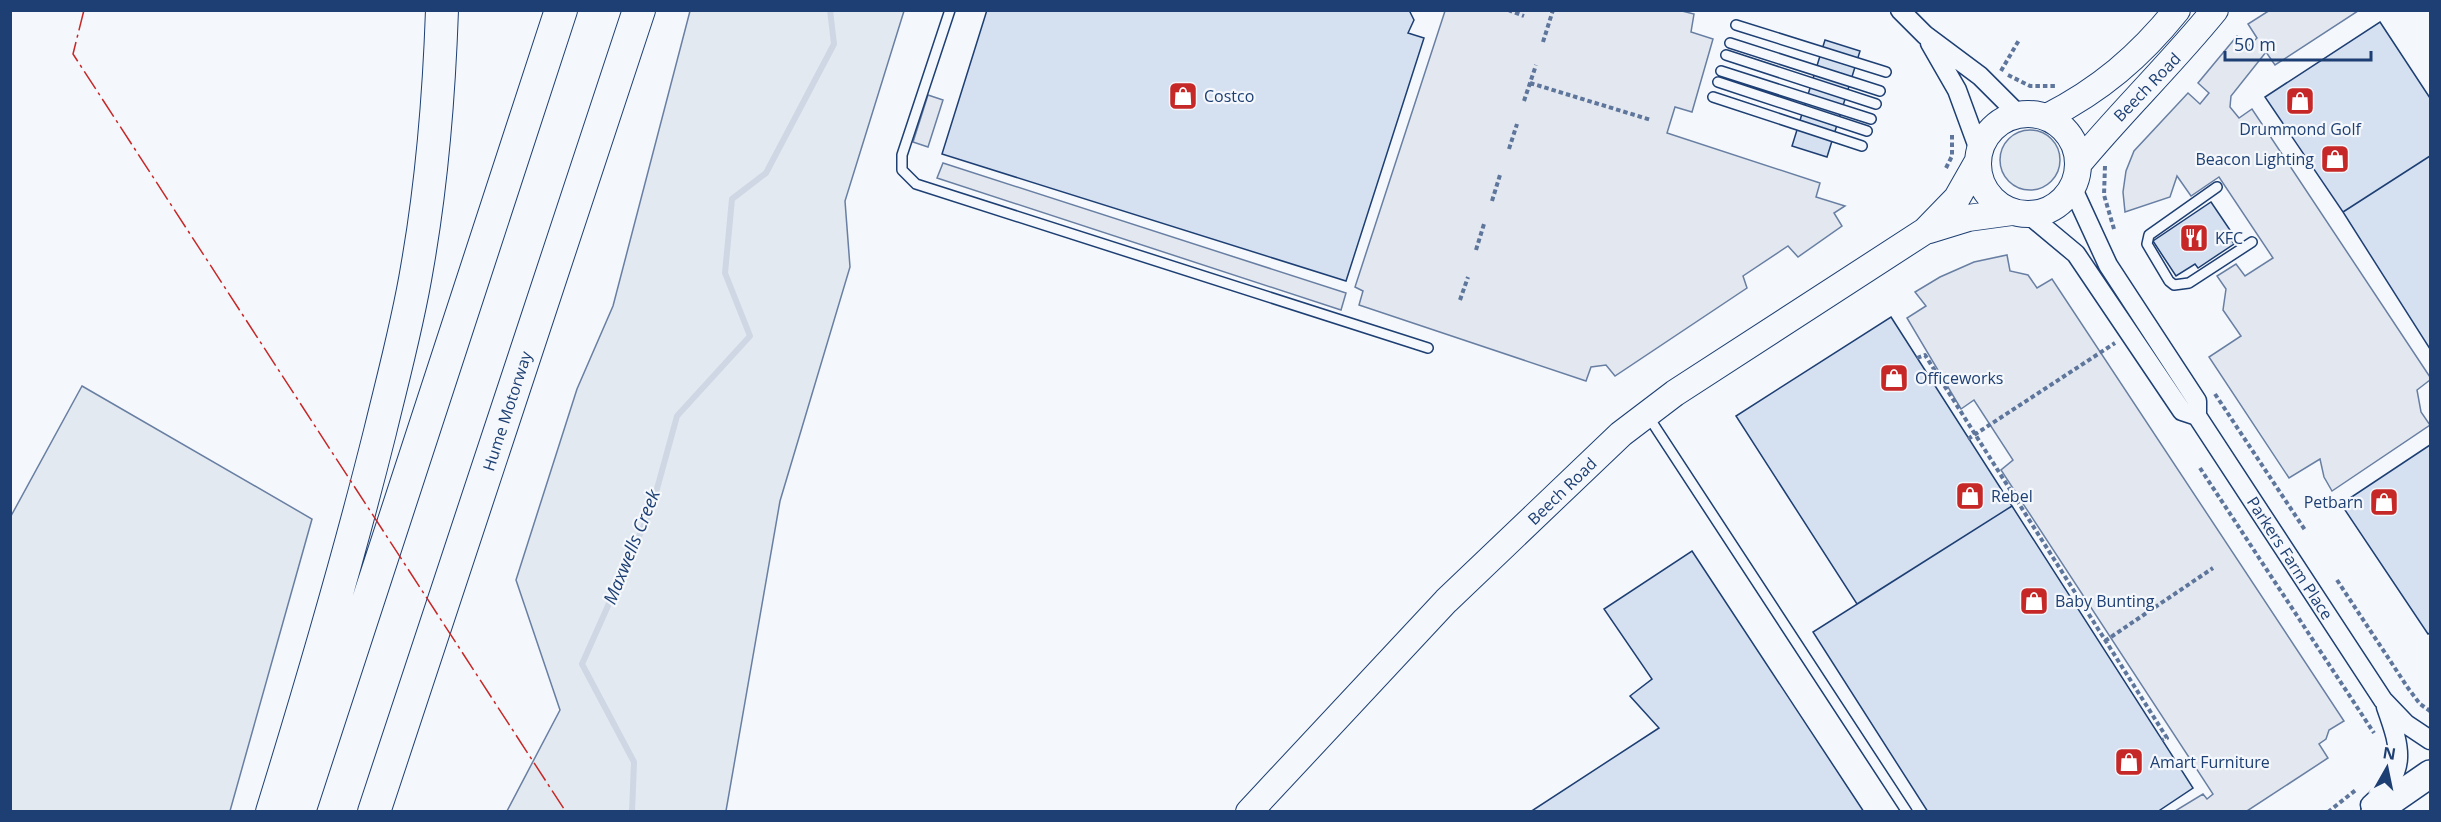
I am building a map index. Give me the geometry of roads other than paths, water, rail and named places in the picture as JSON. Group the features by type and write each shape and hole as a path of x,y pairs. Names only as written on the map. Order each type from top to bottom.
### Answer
{"highway":[{"path":"272,812 320,657 368,480 417,269 434,138 442,10"},
{"path":"299,812 561,10"},
{"name":"Hume Motorway","path":"374,812 639,10"}],"main road":[{"name":"Beech Road","path":"2047,117 2092,93 2148,46 2177,10"},
{"name":"Beech Road","path":"2079,163 2113,122 2173,62 2215,10"},
{"path":"2018,114 2037,114 2057,121 2072,139 2079,163 2073,189 2061,203 2046,211 2020,213 1994,201 1981,182 1978,155 1993,127 2018,114"},
{"name":"Beech Road","path":"1250,812 1446,601 1621,434 1675,393 1925,231 1957,198 1978,155"},
{"name":"Beech Road","path":"1925,231 1968,218 2020,213"},
{"path":"2375,812 2430,774"}],"street":[{"path":"1900,10 1925,35 1980,76 2018,114"},
{"path":"1925,35 1957,90 1978,155"},
{"name":"Parkers Farm Place","path":"2073,189 2108,265 2197,401 2197,416 2383,700 2406,724 2430,740"},
{"name":"Parkers Farm Place","path":"2020,213 2076,254 2182,411 2197,416"},
{"name":"Parkers Farm Place","path":"2363,812 2382,794 2398,766 2398,741 2383,700"}],"lane":[{"path":"950,10 902,154 902,170 916,184 1428,348"},
{"path":"1736,25 1886,72"},
{"path":"1730,43 1880,91"},
{"path":"1726,55 1876,104"},
{"path":"1721,71 1871,119"},
{"path":"1718,82 1867,131"},
{"path":"1713,97 1862,146"},
{"path":"2217,187 2149,235 2147,244 2169,281 2174,285 2189,283 2252,242"},
{"path":"1647,414 1907,812"}],"waterway":[{"name":"Maxwells Creek","path":"632,812 634,762 582,664 652,507 677,416 750,336 725,273 732,199 766,173 834,44 830,10"}],"place":[{"name":"Costco","path":"1183,96"},
{"name":"Drummond Golf","path":"2300,101"},
{"name":"Beacon Lighting","path":"2335,159"},
{"name":"KFC","path":"2194,238"},
{"name":"Officeworks","path":"1894,378"},
{"name":"Rebel","path":"1970,496"},
{"name":"Petbarn","path":"2384,502"},
{"name":"Baby Bunting","path":"2034,601"},
{"name":"Amart Furniture","path":"2129,762"}]}
